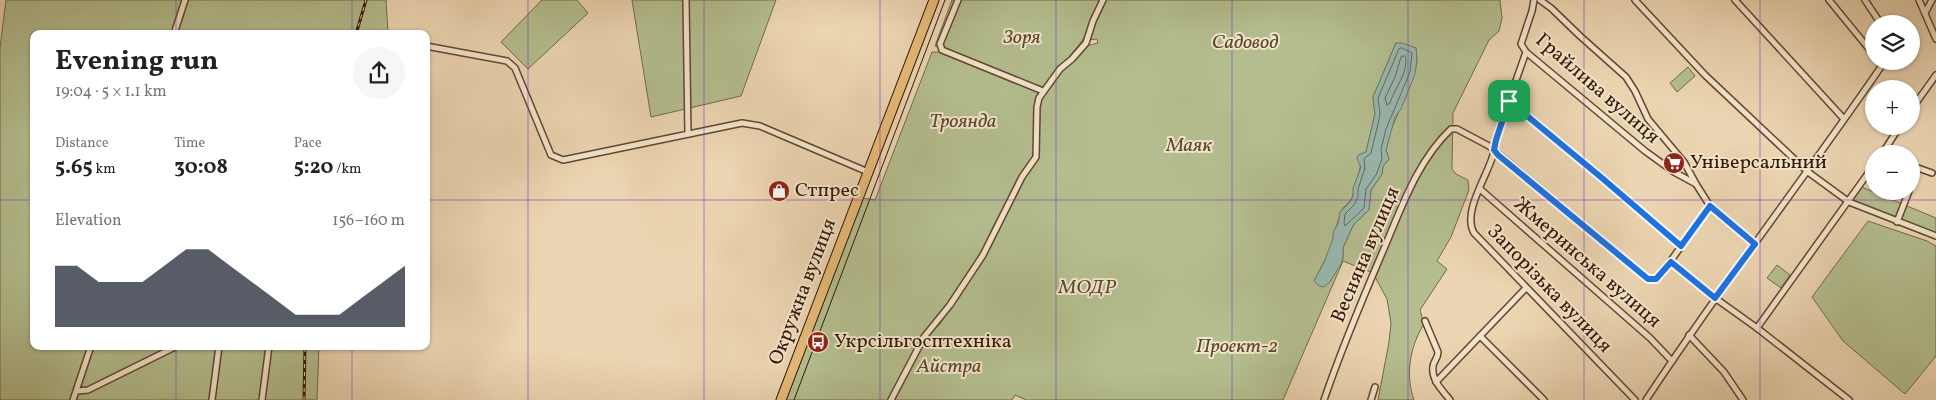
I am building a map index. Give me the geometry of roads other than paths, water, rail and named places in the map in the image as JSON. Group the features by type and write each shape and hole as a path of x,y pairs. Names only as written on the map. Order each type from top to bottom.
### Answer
{"main road":[{"name":"Окружна вулиця","path":"781,400 934,0"}],"street":[{"path":"175,30 185,0"},
{"path":"686,0 688,134"},
{"path":"958,0 940,44 942,50 1043,91"},
{"path":"891,400 924,337 950,305 983,255 1022,177 1036,157 1037,107 1043,91 1060,69 1086,43 1093,21 1103,0"},
{"name":"Грайлива вулиця","path":"1534,0 1521,44 1526,52 1645,151 1674,172 1696,184 1710,206 1755,244"},
{"path":"1540,0 1626,77 1636,91 1648,119 1684,162 1696,184"},
{"path":"1634,0 1705,75 1808,172 1849,202 1936,236"},
{"path":"1736,0 1844,119"},
{"path":"1829,0 1865,45"},
{"path":"1865,0 1875,15"},
{"path":"1919,0 1936,39"},
{"path":"1925,12 1932,0"},
{"path":"430,47 508,61 515,68 551,155 563,160 733,124 750,124 868,172"},
{"path":"1480,189 1526,52"},
{"path":"1646,400 1689,335 1808,172 1877,70"},
{"path":"1920,97 1936,75"},
{"path":"1509,101 1681,246"},
{"name":"Весняна вулиця","path":"1324,400 1374,273 1412,185 1435,146 1451,129 1457,129 1494,150"},
{"path":"1494,150 1644,276 1653,280 1671,262 1710,206"},
{"path":"1920,169 1932,173"},
{"path":"1757,328 1865,178"},
{"name":"Запорізька вулиця","path":"1480,189 1471,214 1470,227 1474,233 1635,400"},
{"name":"Жмеринська вулиця","path":"1480,189 1650,338 1672,361"},
{"path":"1897,222 1906,200"},
{"path":"1671,262 1849,400"},
{"path":"1436,382 1526,288"},
{"path":"1425,321 1438,352 1438,357 1433,366 1436,382 1450,400"},
{"path":"1689,335 1724,372 1743,400"},
{"path":"1480,336 1544,400"},
{"path":"74,400 90,350"},
{"path":"78,391 88,390 169,350"},
{"path":"212,400 218,350"},
{"path":"262,400 268,350"},
{"path":"1370,400 1375,387"}],"water":[{"path":"1396,43 1416,48 1417,60 1415,74 1401,109 1395,117 1386,150 1389,159 1383,166 1382,174 1371,190 1369,210 1354,224 1350,232 1343,248 1341,264 1330,282 1324,287 1319,286 1314,281 1325,260 1333,238 1333,232 1338,224 1340,212 1353,196 1353,188 1361,167 1357,159 1358,155 1366,152 1375,114 1373,97"}],"tram line":[{"path":"794,400 945,0"}],"railway":[{"path":"357,30 366,0"},
{"path":"304,400 305,350"}],"place":[{"name":"Універсальний","path":"1674,163"},
{"name":"Стпрес","path":"779,191"},
{"name":"Укрсільгосптехніка","path":"818,342"}],"park label":[{"name":"Зоря","path":"1022,38"},
{"name":"Садовод","path":"1245,43"},
{"name":"Троянда","path":"963,122"},
{"name":"Маяк","path":"1189,146"},
{"name":"МОДР","path":"1087,288"},
{"name":"Проект-2","path":"1237,347"},
{"name":"Айстра","path":"949,367"}]}
